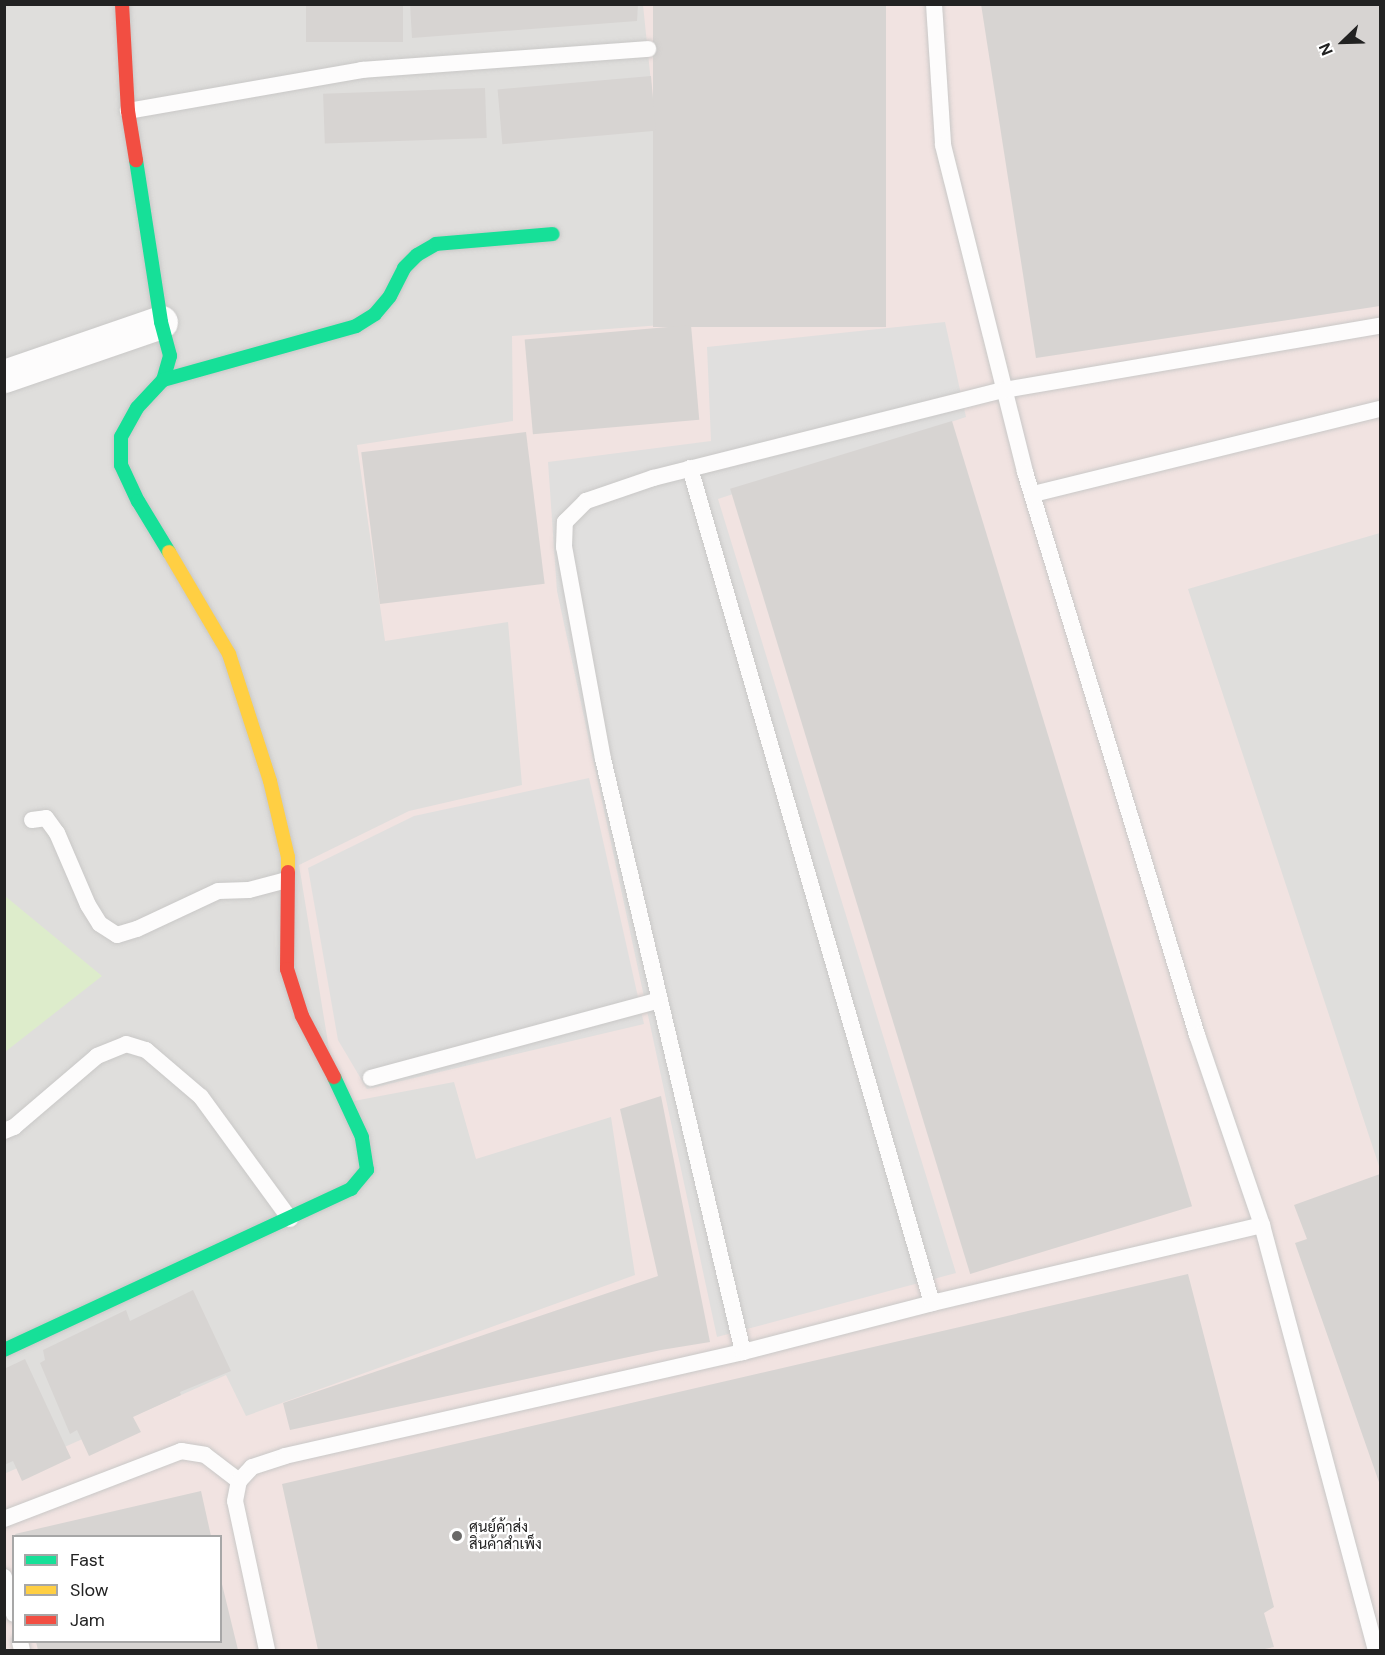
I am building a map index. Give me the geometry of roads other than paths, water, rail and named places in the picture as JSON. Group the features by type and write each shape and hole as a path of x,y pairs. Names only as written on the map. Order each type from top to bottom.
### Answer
{"street":[{"path":"4,1350 351,1189 367,1170 362,1137 340,1088 302,1016 287,969 288,857 270,781 229,654 138,501 121,465 121,437 137,408 163,380 170,356 161,322 128,111 122,4"},
{"path":"163,380 356,326 375,314 390,296 404,268 417,255 436,244 553,234"},
{"path":"4,376 161,322"}],"lane":[{"path":"934,4 944,145 1005,390 1033,494 1197,1035 1262,1225 1376,1650"},
{"path":"128,111 362,70 648,49"},
{"path":"743,1352 603,759 564,547 566,522 586,501 690,468 1005,390 1380,326"},
{"path":"1033,494 1380,409"},
{"path":"690,468 932,1304"},
{"path":"32,820 46,818 57,833 88,905 100,924 117,935 137,929 218,891 249,890 287,880"},
{"path":"371,1078 660,1000"},
{"path":"4,1131 14,1127 97,1056 126,1044 146,1050 201,1097 290,1219"},
{"path":"267,1650 235,1501 239,1481 252,1467 285,1456 743,1352 1262,1225"},
{"path":"4,1519 181,1451 205,1455 239,1481"},
{"path":"4,1578 12,1607"}],"place":[{"name":"ศูนย์ค้าส่ง สินค้าสำเพ็ง","path":"457,1536"}]}
